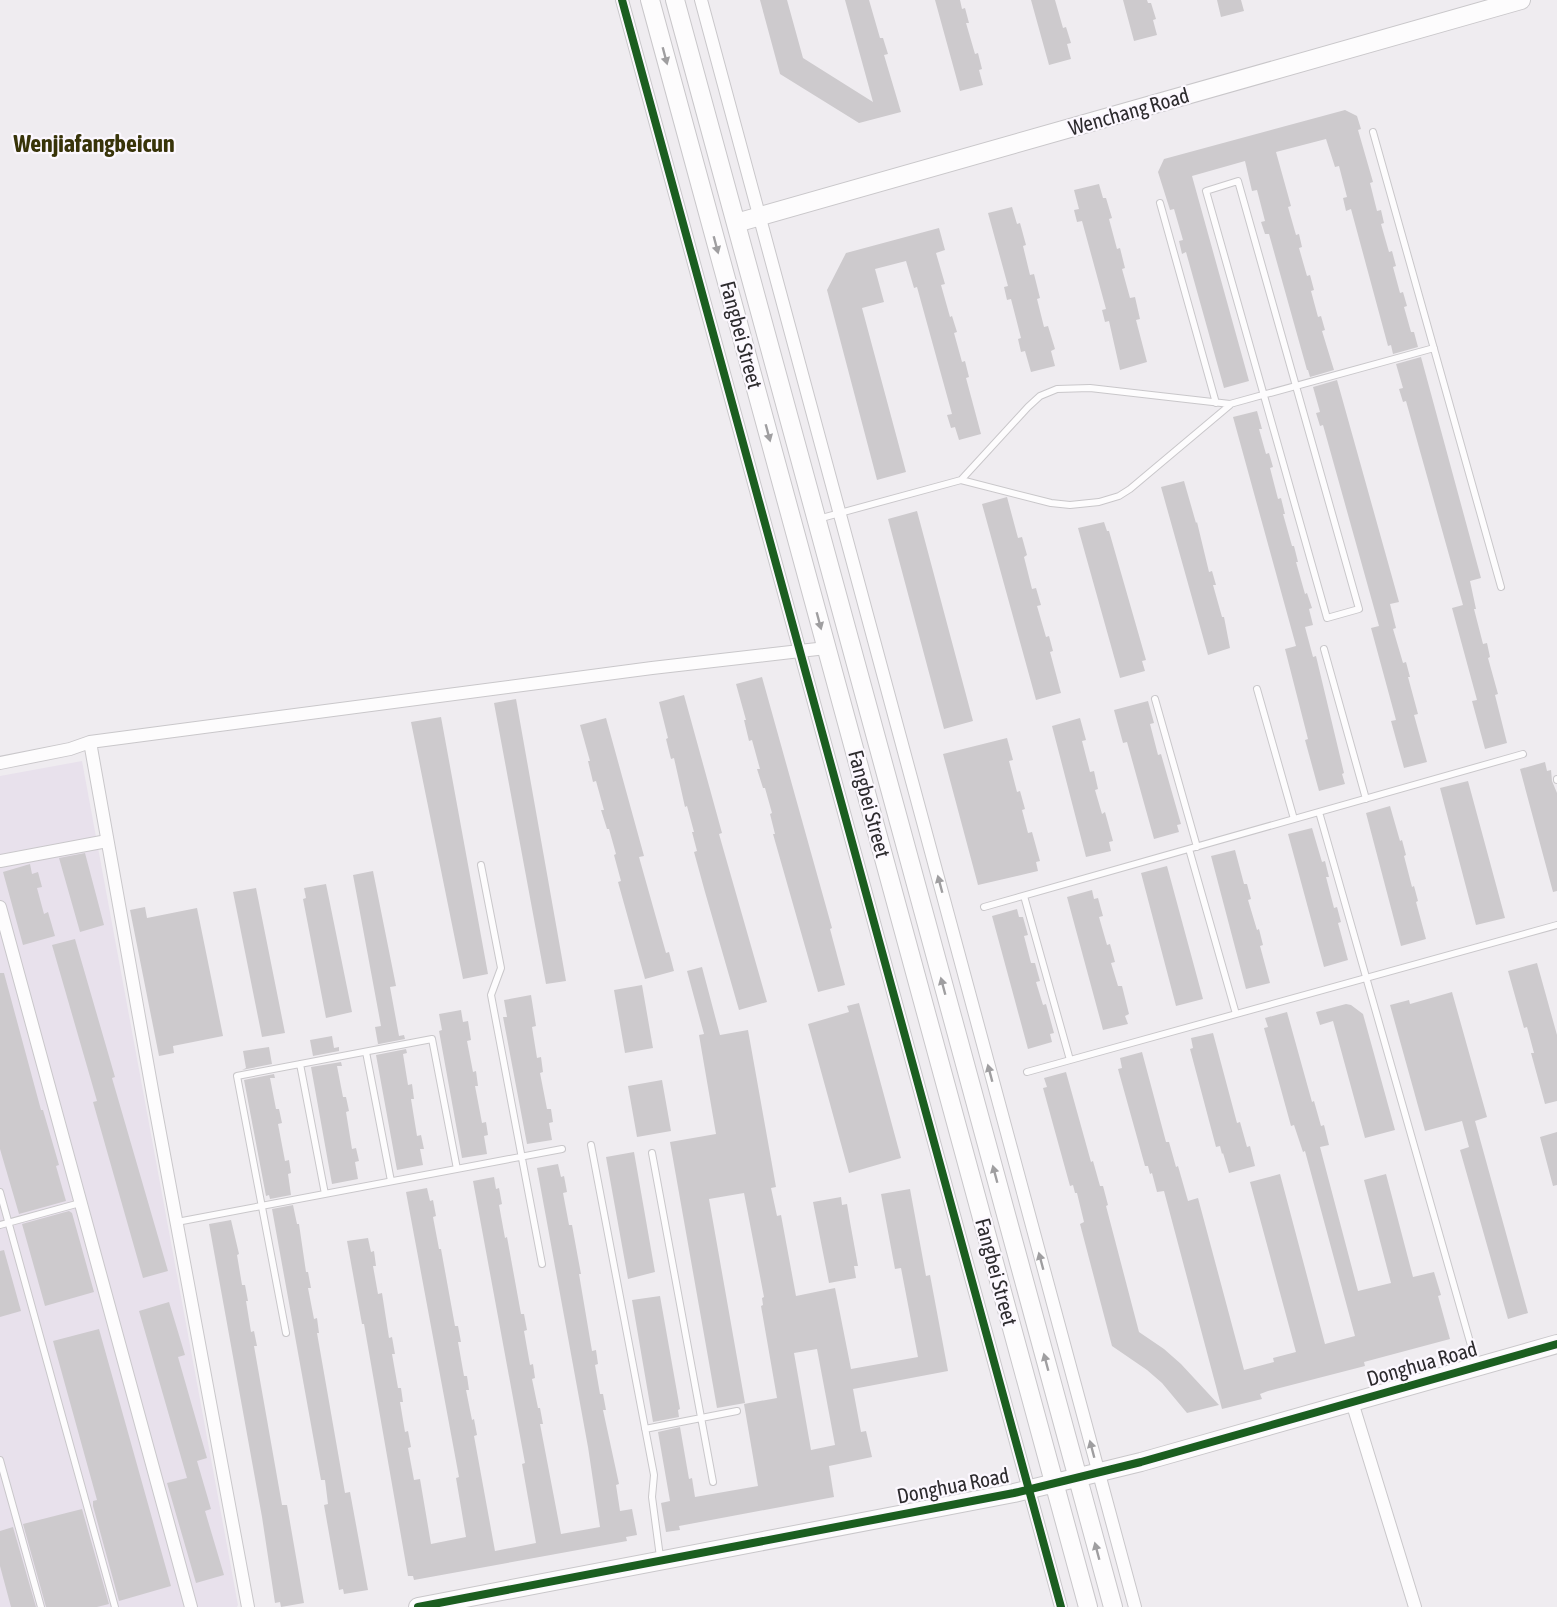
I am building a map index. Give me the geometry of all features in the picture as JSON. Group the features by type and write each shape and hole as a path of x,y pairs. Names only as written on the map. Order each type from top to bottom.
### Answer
{"main road":[{"name":"Fangbei Street","path":"650,0 1088,1607"},
{"name":"Fangbei Street","path":"675,0 1113,1607"},
{"name":"Wenchang Road","path":"736,223 1521,0"},
{"name":"Donghua Road","path":"418,1607 1029,1489 1098,1472 1557,1344"}],"street":[{"path":"622,0 1061,1607"},
{"path":"701,0 1135,1607"},
{"path":"0,762 70,749 90,742 595,675 826,648"},
{"path":"90,742 106,841 248,1607"},
{"path":"0,861 106,841"},
{"path":"0,906 191,1607"},
{"path":"1352,1402 1415,1607"}],"lane":[{"path":"1373,132 1501,587"},
{"path":"1238,182 1359,609 1327,618 1264,395 1206,191 1238,182"},
{"path":"1160,203 1216,403"},
{"path":"961,480 1028,407 1040,396 1057,389 1090,388 1230,404 1434,348"},
{"path":"816,520 961,480 1052,503 1079,505 1099,502 1119,496 1130,489 1230,404"},
{"path":"1323,649 1366,799"},
{"path":"1257,689 1294,819"},
{"path":"1155,699 1236,1014"},
{"path":"984,907 1523,754"},
{"path":"1319,812 1476,1367"},
{"path":"481,865 501,968 491,995 542,1264"},
{"path":"1024,896 1070,1060"},
{"path":"1027,1072 1557,925"},
{"path":"286,1333 237,1076 432,1039 457,1169"},
{"path":"366,1052 391,1181"},
{"path":"300,1064 325,1194"},
{"path":"591,1145 654,1475 652,1497 661,1561"},
{"path":"176,1222 561,1149"},
{"path":"652,1153 713,1482"},
{"path":"0,1192 115,1607"},
{"path":"0,1225 81,1203"},
{"path":"645,1428 737,1411"},
{"path":"0,1460 41,1607"}],"shaded area":[{"path":"82,761 237,1607 0,1607 0,776"}],"building":[{"path":"760,0 787,0 803,58 873,102 845,0 869,0 880,38 883,38 888,54 884,55 901,112 859,123 780,74"},
{"path":"935,0 960,0 962,9 965,8 969,23 966,23 982,69 979,70 983,85 960,91"},
{"path":"1031,0 1055,0 1063,28 1066,27 1071,43 1067,44 1071,59 1049,65"},
{"path":"1123,0 1147,0 1151,3 1156,19 1153,20 1157,35 1134,41"},
{"path":"1217,0 1241,0 1244,11 1221,17"},
{"path":"1345,110 1357,116 1361,129 1358,130 1373,182 1370,183 1377,211 1381,210 1384,223 1381,224 1389,252 1392,251 1396,266 1393,267 1400,293 1403,292 1407,306 1404,307 1418,347 1393,354 1391,345 1388,346 1351,209 1346,211 1343,198 1347,197 1339,166 1335,167 1326,139 1276,152 1291,206 1288,207 1296,235 1299,234 1302,247 1299,248 1307,276 1310,275 1314,290 1311,291 1318,317 1321,316 1325,330 1322,331 1334,370 1310,377 1269,234 1265,234 1261,222 1265,221 1257,190 1252,191 1245,161 1192,176 1249,381 1224,388 1186,252 1182,254 1179,241 1183,240 1174,209 1170,210 1158,172 1164,159"},
{"path":"1099,184 1112,218 1109,219 1117,249 1120,248 1125,268 1122,269 1130,298 1135,297 1140,319 1136,320 1147,362 1120,370 1109,321 1105,322 1102,310 1106,309 1082,221 1077,222 1074,210 1079,209 1074,190"},
{"path":"1012,207 1017,224 1020,223 1026,245 1023,246 1030,275 1034,274 1044,327 1048,326 1055,349 1051,351 1055,366 1031,372 1025,351 1021,352 1018,339 1021,338 1011,299 1007,300 1004,287 1008,286 988,213"},
{"path":"939,228 945,250 936,253 945,284 941,285 957,332 954,333 962,362 965,361 969,377 966,378 981,434 959,440 955,427 951,428 947,415 952,414 917,287 914,288 906,261 875,269 884,302 862,308 906,472 877,480 827,290 846,253"},
{"path":"1421,357 1481,578 1470,581 1476,609 1474,609 1483,644 1487,643 1490,657 1488,658 1498,694 1495,695 1507,743 1485,749 1472,701 1477,700 1452,608 1463,605 1406,401 1403,402 1399,389 1403,388 1396,364"},
{"path":"1337,380 1399,602 1390,604 1396,628 1393,629 1403,663 1406,662 1410,677 1408,677 1418,714 1414,715 1427,762 1404,768 1391,721 1396,720 1371,628 1379,626 1323,425 1320,426 1316,413 1320,412 1313,387"},
{"path":"1257,411 1266,454 1269,453 1273,467 1270,468 1278,499 1281,498 1285,514 1283,514 1292,546 1294,546 1305,594 1307,593 1312,608 1309,609 1313,625 1305,627 1313,657 1316,656 1344,773 1342,774 1345,784 1319,791 1285,649 1296,646 1233,417"},
{"path":"1184,481 1209,572 1212,571 1216,585 1213,585 1222,617 1224,617 1230,648 1208,655 1161,487"},
{"path":"1007,497 1018,538 1022,537 1027,555 1024,557 1032,589 1036,588 1041,605 1037,606 1046,637 1049,636 1053,651 1050,652 1061,693 1036,700 982,504"},
{"path":"917,511 973,721 944,729 888,519"},
{"path":"1104,522 1109,531 1146,660 1142,661 1145,671 1120,678 1078,528"},
{"path":"762,677 832,928 830,929 845,985 818,992 773,834 775,834 770,814 772,813 757,769 760,769 752,740 749,741 736,684"},
{"path":"684,695 722,833 719,834 767,1002 739,1010 694,852 697,851 692,832 694,832 687,806 685,807 674,758 671,759 659,702"},
{"path":"516,699 566,981 546,984 494,703"},
{"path":"1148,701 1154,723 1150,724 1158,755 1161,754 1181,824 1177,825 1179,832 1154,839 1127,742 1123,743 1114,710"},
{"path":"441,717 488,974 463,979 411,722"},
{"path":"606,718 644,856 639,857 666,953 669,952 674,971 645,979 618,882 621,881 614,855 616,854 601,810 604,810 596,781 593,782 580,725"},
{"path":"1080,718 1086,740 1082,741 1090,772 1094,771 1098,789 1095,790 1102,814 1105,812 1113,841 1109,842 1111,851 1086,857 1052,726"},
{"path":"1007,738 1013,760 1009,761 1017,792 1020,791 1025,809 1022,810 1028,833 1032,832 1040,861 1036,862 1038,871 978,885 943,754"},
{"path":"1545,762 1547,771 1551,770 1552,781 1557,793 1557,891 1553,892 1520,769"},
{"path":"1468,781 1505,918 1476,925 1440,788"},
{"path":"1390,806 1400,841 1402,840 1406,855 1404,856 1418,901 1416,902 1426,939 1401,946 1366,813"},
{"path":"1312,828 1322,862 1325,861 1329,877 1326,877 1334,908 1337,907 1341,922 1338,923 1348,960 1324,967 1288,834"},
{"path":"1235,850 1244,884 1247,884 1251,899 1248,900 1257,930 1259,929 1263,945 1260,946 1270,983 1246,989 1211,856"},
{"path":"85,853 104,925 80,932 59,858"},
{"path":"30,864 32,874 38,872 42,887 37,888 44,914 48,912 55,936 23,945 3,872"},
{"path":"1167,866 1203,999 1176,1006 1141,873"},
{"path":"373,871 396,986 390,987 399,1036 404,1035 405,1039 374,1045 378,1044 375,1027 381,1026 353,875"},
{"path":"326,884 352,1012 326,1018 303,899 306,898 304,888"},
{"path":"256,888 285,1033 262,1037 233,892"},
{"path":"1092,890 1094,899 1098,898 1103,916 1099,917 1107,945 1110,944 1115,962 1111,963 1118,986 1122,986 1129,1014 1125,1016 1128,1024 1103,1030 1067,897"},
{"path":"145,907 147,918 197,908 223,1036 173,1046 174,1053 159,1056 130,910"},
{"path":"1017,909 1019,917 1023,917 1028,935 1024,936 1031,963 1035,963 1040,981 1036,982 1043,1005 1046,1004 1054,1033 1050,1034 1052,1042 1028,1049 992,916"},
{"path":"75,939 115,1077 112,1078 168,1271 143,1278 93,1102 97,1101 52,945"},
{"path":"1537,963 1557,1035 1557,1101 1545,1104 1531,1053 1534,1053 1527,1027 1524,1028 1508,971"},
{"path":"702,967 720,1035 748,1030 776,1187 771,1188 777,1216 781,1215 796,1296 835,1288 851,1369 918,1357 901,1268 895,1269 881,1194 910,1189 926,1276 930,1275 948,1371 853,1389 861,1432 866,1431 872,1457 829,1466 834,1497 679,1526 680,1530 666,1532 661,1503 670,1501 658,1432 680,1427 689,1479 692,1478 695,1497 758,1486 744,1404 777,1398 761,1306 764,1297 744,1193 709,1199 745,1403 717,1408 670,1142 716,1134 699,1035 704,1034 687,971","holes":["817,1349 835,1445 811,1450 794,1353"]},
{"path":"0,973 4,973 41,1110 43,1110 59,1165 56,1166 66,1201 19,1214 0,1149"},
{"path":"642,985 653,1048 625,1053 614,990"},
{"path":"1452,992 1487,1117 1475,1121 1528,1313 1508,1319 1460,1150 1469,1147 1462,1121 1425,1131 1390,1005 1409,1000 1410,1004"},
{"path":"531,995 536,1026 532,1027 537,1058 541,1057 543,1072 540,1073 547,1109 551,1109 553,1122 549,1123 552,1140 527,1144 503,1017 507,1017 504,1000"},
{"path":"859,1003 901,1158 849,1173 808,1024 849,1012 847,1006"},
{"path":"1346,1004 1363,1014 1395,1130 1365,1138 1333,1021 1320,1025 1316,1012"},
{"path":"461,1010 463,1022 468,1021 471,1040 467,1041 473,1072 476,1071 478,1086 475,1086 482,1123 486,1122 488,1135 484,1136 487,1154 462,1158 439,1031 442,1030 439,1014"},
{"path":"1287,1012 1312,1102 1314,1101 1321,1126 1324,1125 1329,1145 1320,1147 1358,1291 1391,1283 1364,1180 1386,1174 1413,1277 1434,1272 1450,1339 1364,1362 1365,1366 1268,1391 1260,1394 1262,1399 1222,1409 1164,1191 1157,1192 1152,1173 1150,1174 1148,1166 1145,1166 1118,1069 1122,1068 1120,1058 1142,1052 1166,1142 1169,1142 1176,1167 1178,1166 1188,1201 1198,1198 1244,1370 1274,1362 1273,1358 1296,1352 1250,1182 1280,1174 1325,1344 1355,1336 1305,1151 1303,1152 1294,1125 1291,1126 1264,1028 1268,1027 1265,1018"},
{"path":"1213,1033 1237,1123 1240,1122 1255,1166 1229,1173 1220,1146 1216,1147 1190,1049 1193,1048 1191,1038"},
{"path":"332,1036 334,1048 339,1047 339,1051 313,1056 310,1040"},
{"path":"269,1047 272,1064 242,1070 246,1068 243,1051"},
{"path":"406,1049 407,1053 403,1054 408,1085 412,1084 414,1099 411,1099 417,1136 421,1135 424,1149 420,1149 423,1165 397,1170 376,1055"},
{"path":"341,1062 342,1066 337,1066 343,1097 346,1097 349,1111 346,1112 352,1149 356,1148 359,1161 355,1162 358,1179 332,1184 311,1067"},
{"path":"1066,1072 1091,1162 1093,1161 1100,1186 1103,1186 1108,1205 1106,1206 1139,1332 1181,1364 1219,1405 1187,1413 1162,1383 1112,1346 1080,1224 1084,1222 1077,1193 1073,1185 1070,1186 1043,1088 1047,1087 1044,1078"},
{"path":"274,1074 275,1078 270,1078 276,1109 279,1109 282,1123 278,1124 285,1161 289,1160 291,1195 270,1199 269,1195 266,1196 244,1080"},
{"path":"662,1080 671,1131 637,1137 628,1086"},
{"path":"1557,1132 1557,1185 1553,1186 1540,1137"},
{"path":"634,1152 655,1272 628,1279 606,1157"},
{"path":"558,1164 561,1177 564,1176 567,1192 563,1193 569,1225 572,1225 581,1274 579,1274 592,1351 596,1350 598,1364 595,1365 600,1394 603,1394 606,1410 603,1410 619,1484 616,1485 620,1511 632,1509 637,1535 626,1537 627,1541 414,1580 413,1576 408,1576 364,1324 362,1324 347,1241 368,1238 371,1252 374,1251 376,1266 373,1266 378,1294 382,1293 389,1338 392,1337 395,1354 392,1354 398,1388 401,1388 403,1402 400,1402 405,1432 408,1431 411,1447 408,1448 414,1480 420,1479 431,1544 466,1537 456,1478 459,1477 406,1192 427,1188 430,1201 433,1200 436,1216 433,1217 439,1249 441,1249 455,1326 458,1326 461,1342 458,1342 464,1376 467,1376 469,1390 466,1390 477,1435 474,1436 495,1551 536,1543 522,1464 525,1463 473,1181 494,1177 496,1189 499,1188 502,1204 499,1205 521,1314 524,1314 527,1330 524,1331 530,1365 533,1364 535,1378 532,1379 543,1424 540,1424 561,1534 600,1527 588,1447 537,1168"},
{"path":"841,1197 842,1205 847,1204 858,1266 854,1266 856,1278 829,1283 813,1202"},
{"path":"293,1205 297,1224 299,1224 306,1272 308,1272 311,1288 308,1288 314,1319 317,1318 319,1333 317,1333 345,1493 350,1492 368,1590 344,1594 343,1589 339,1590 324,1505 328,1504 325,1480 321,1480 272,1209"},
{"path":"69,1211 72,1213 94,1292 45,1306 22,1224"},
{"path":"231,1220 239,1254 237,1255 242,1285 245,1285 248,1301 246,1301 251,1332 254,1331 257,1346 254,1346 282,1505 287,1505 304,1603 281,1607 280,1602 275,1603 262,1517 209,1224"},
{"path":"4,1250 21,1311 0,1317 0,1251"},
{"path":"660,1296 680,1409 678,1410 679,1417 653,1422 632,1300"},
{"path":"169,1302 185,1355 178,1357 207,1458 197,1461 211,1509 205,1511 224,1575 196,1583 167,1483 187,1478 139,1311"},
{"path":"99,1329 171,1586 119,1601 93,1506 93,1501 97,1500 53,1341"},
{"path":"82,1509 109,1604 97,1607 46,1607 23,1524"},
{"path":"13,1527 36,1607 11,1607 0,1566 0,1531"}],"cycle path":[{"path":"622,0 1061,1607"},
{"path":"418,1607 1014,1493 1141,1462 1557,1344"}],"district":[{"name":"Wenjiafangbeicun","path":"94,144"}]}
